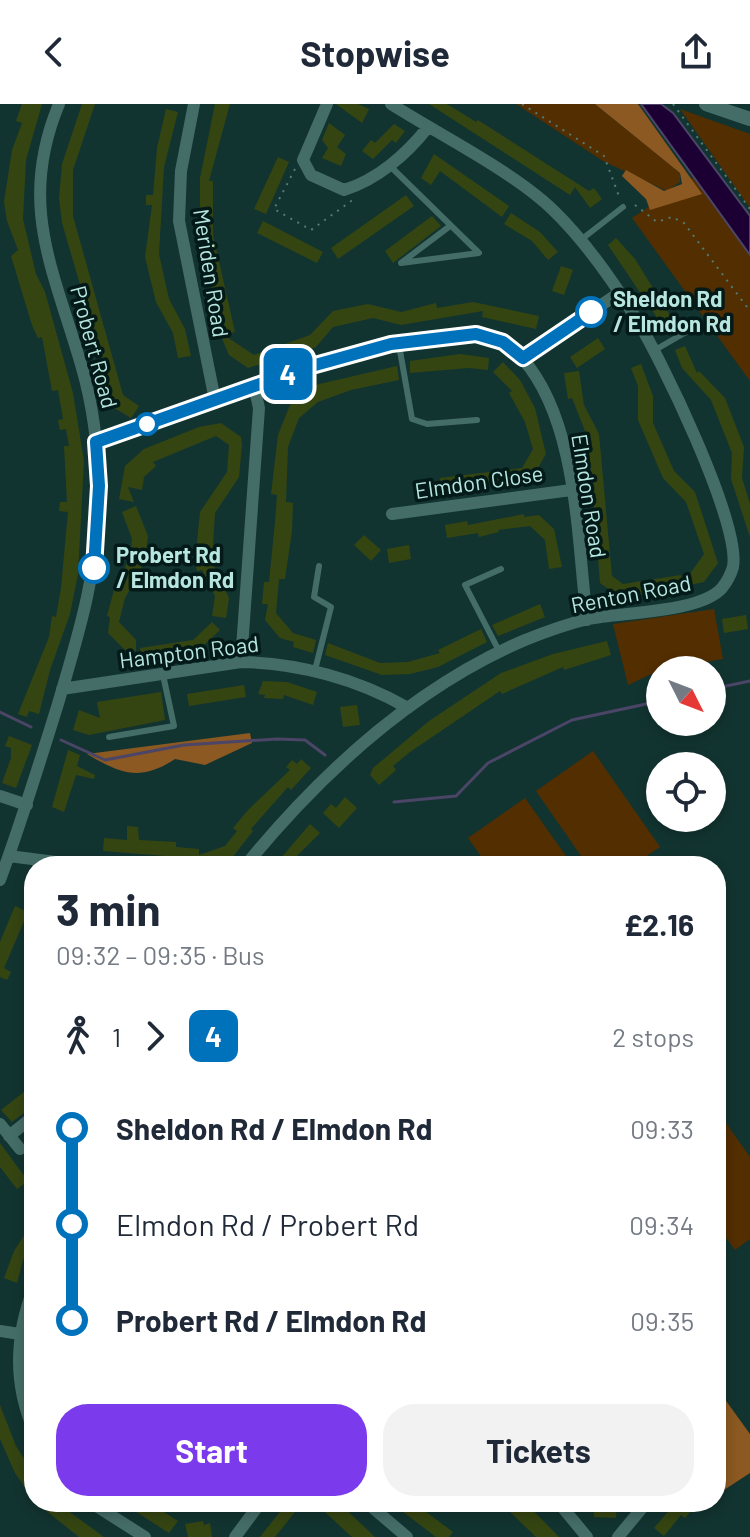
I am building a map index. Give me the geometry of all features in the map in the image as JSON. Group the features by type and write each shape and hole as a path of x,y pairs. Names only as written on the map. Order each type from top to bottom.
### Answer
{"street":[{"name":"Probert Road","path":"0,880 27,805 81,630 93,573 98,500 96,442 83,370 50,262 39,212 42,153 59,104"},
{"name":"Meriden Road","path":"194,104 181,171 179,221 215,400"},
{"path":"327,104 303,160 311,175 344,190 358,185 389,165 428,127"},
{"name":"Renton Road","path":"254,856 314,789 408,708 499,651 587,620 700,602 721,589 733,567 729,531 708,470 655,350 580,240 538,197 391,104"},
{"path":"706,104 750,119"},
{"path":"523,358 619,293"},
{"name":"Elmdon Road","path":"96,442 338,358 399,343 476,334 503,342 523,358 541,386 558,426 571,490 587,620"},
{"path":"241,662 259,408 254,386"},
{"name":"Elmdon Close","path":"392,514 571,490"},
{"name":"Hampton Road","path":"62,689 241,662 271,663 315,672 408,708"},
{"path":"0,796 27,805"},
{"path":"9,856 24,858"},
{"path":"0,1124 20,1149"},
{"path":"9,1136 24,1124"},
{"path":"24,1321 20,1334 20,1386 24,1399"},
{"path":"0,1331 20,1334"},
{"path":"106,1512 145,1537"},
{"path":"235,1537 254,1512"},
{"path":"378,1512 407,1537"},
{"path":"566,1512 587,1537"},
{"path":"618,1537 639,1512"}],"lane":[{"path":"389,165 479,253 401,263 450,226"},
{"path":"580,240 623,207"},
{"path":"655,350 700,324"},
{"path":"399,343 412,419 427,424 477,420"},
{"path":"315,672 331,607 314,597 319,566"},
{"path":"499,651 465,585 501,569"},
{"path":"109,737 174,726 162,674"}],"path":[{"path":"522,104 604,156 623,207"},
{"path":"673,104 750,209"},
{"path":"305,150 274,209 311,230 362,193 358,185"},
{"path":"635,205 657,222 672,217 684,223 750,311"}],"shaded area":[{"path":"516,104 595,104 680,173 680,182 667,191 603,161"},
{"path":"595,104 638,104 702,194 650,210 646,199 622,176 626,170 664,191 682,184 680,173"},
{"path":"641,104 661,104 673,113 750,216 750,255"},
{"path":"680,109 750,134 750,208"},
{"path":"694,177 750,255 750,381 632,218"},
{"path":"714,609 722,656 646,656 646,677 628,685 613,624"},
{"path":"250,733 252,743 205,765 175,759 151,771 131,773 87,754"},
{"path":"593,751 646,827 646,832 650,832 660,847 647,856 581,856 536,791"},
{"path":"525,798 566,856 481,856 468,838"},
{"path":"726,1123 750,1157 750,1239 735,1250 726,1238"},
{"path":"726,1401 750,1434 750,1473 726,1489"}],"building":[{"path":"22,104 42,104 26,160 23,219 36,274 45,292 73,393 84,461 78,574 70,614 50,670 39,714 29,711 27,717 18,714 49,637 52,616 56,617 61,588 68,512 59,511 60,502 67,502 64,446 69,446 66,429 60,430 58,420 63,419 58,390 52,391 42,337 38,338 32,325 11,256 18,250 7,221 4,202 12,150 22,123 16,121"},
{"path":"82,104 95,104 73,170 73,216 123,395 139,406 131,418 106,403 110,396 103,363 62,223 59,198 62,164"},
{"path":"215,104 230,104 209,181 213,181 213,235 235,332 224,335 254,355 310,335 333,311 368,304 401,312 436,303 437,308 473,302 539,316 536,329 482,317 483,311 401,325 373,318 333,327 316,347 248,368 229,355 221,336 200,227 200,178"},
{"path":"336,104 358,104 369,109 362,123"},
{"path":"429,104 447,104 476,122 478,120 589,191 594,188 602,199 590,208 575,187 570,195"},
{"path":"166,109 178,112 164,167 159,254 169,299 185,329 191,356 178,358 173,333 156,302 145,257 152,205 146,205 146,195 153,195 157,148"},
{"path":"329,123 345,135 337,147 346,154 341,166 322,158 328,148 322,140"},
{"path":"394,124 405,131 396,143 392,140 373,159 362,151 371,140 375,143"},
{"path":"434,154 509,206 502,217 440,171 431,185 421,178"},
{"path":"278,157 289,162 266,214 254,209"},
{"path":"406,195 414,206 338,259 331,248"},
{"path":"511,213 540,232 558,252 548,260 532,241 504,224"},
{"path":"432,216 441,226 393,263 385,251"},
{"path":"263,221 323,252 317,263 257,233"},
{"path":"616,238 635,259 678,328 668,334 608,245"},
{"path":"561,266 573,270 564,295 552,291"},
{"path":"598,338 605,349 577,368 570,357"},
{"path":"685,346 697,373 699,371 725,398 744,447 742,478 750,504 750,537 731,479 732,453 711,400 682,368 675,350"},
{"path":"460,354 489,358 488,370 469,368 410,373 410,361"},
{"path":"503,362 520,380 535,408 546,454 534,475 519,477 519,480 463,484 463,489 441,491 440,478 522,468 533,449 525,422 509,393 512,391 493,372"},
{"path":"641,364 653,396 653,423 674,471 695,492 718,563 704,582 632,597 632,594 617,595 600,583 589,448 584,448 582,436 587,436 572,398 568,399 564,373 579,371 584,405 599,434 612,576 623,584 681,575 682,585 704,554 686,502 663,478 638,420 638,386 631,368"},
{"path":"397,366 399,380 351,390 318,402 299,418 288,447 286,502 293,503 292,531 285,579 279,579 276,613 293,633 316,640 313,653 293,647 294,642 280,638 265,620 268,604 262,604 264,582 269,582 275,522 277,495 271,494 278,435 290,405 311,386"},
{"path":"221,423 241,437 242,445 239,477 215,513 212,561 229,598 226,618 212,616 215,596 202,570 197,571 195,562 200,512 227,472 229,445 216,436 153,462 156,466 144,477 142,490 128,487 134,502 119,499 125,466 144,449 199,427"},
{"path":"136,506 148,536 145,561 125,598 119,622 136,640 136,651 125,650 108,633 110,617 107,616 115,586 130,558 132,539 122,512"},
{"path":"524,514 524,517 539,515 554,529 562,567 549,569 545,540 530,526 498,530 479,537 478,533 447,538 445,525 467,521 468,525"},
{"path":"364,535 381,550 371,561 354,545"},
{"path":"409,545 411,559 389,563 387,549"},
{"path":"540,604 545,617 498,636 492,625"},
{"path":"746,615 748,629 724,633 722,619"},
{"path":"212,622 220,630 198,651 142,660 140,648 193,640"},
{"path":"481,629 487,642 438,667 410,674 382,675 325,655 328,643 380,663 408,662 440,653 438,650"},
{"path":"607,641 611,655 564,670 563,667 502,694 500,691 410,752 393,766 396,770 379,785 370,775 373,768 429,721 501,673 553,654"},
{"path":"263,681 287,682 317,692 313,705 284,695 283,699 264,698 265,695 258,694"},
{"path":"244,685 246,697 189,706 187,694"},
{"path":"161,692 165,720 89,735 73,730 79,710 100,718 97,702"},
{"path":"357,705 360,725 343,727 340,707"},
{"path":"9,736 32,745 16,788 2,783 11,758 11,748 5,746"},
{"path":"68,750 80,755 77,766 95,775 94,779 76,775 64,812 52,807"},
{"path":"301,759 311,768 291,790 288,787 251,829 253,831 234,856 166,856 103,851 104,838 127,840 127,826 138,827 139,840 176,842 176,847 199,849 199,855 225,846 237,831 233,828 290,770 286,767 292,760 297,764"},
{"path":"345,797 357,808 339,828 323,813 331,804 336,808"},
{"path":"310,824 320,833 297,856 283,856"},
{"path":"15,906 24,910 24,921 4,968 11,972 7,980 0,977 0,942"},
{"path":"24,1092 24,1113 12,1122 1,1110"},
{"path":"0,1143 24,1176 24,1184 17,1189 0,1167"},
{"path":"24,1236 24,1259 17,1283 4,1278 14,1251"},
{"path":"0,1405 24,1458 24,1486 15,1473 0,1439"},
{"path":"48,1512 70,1512 104,1537 79,1537"},
{"path":"136,1512 164,1512 178,1521 169,1533"},
{"path":"280,1512 295,1512 275,1537 260,1537"},
{"path":"325,1512 349,1512 375,1537 352,1537"},
{"path":"403,1512 426,1512 453,1532 449,1537 436,1537"},
{"path":"510,1512 535,1512 559,1537 536,1537"},
{"path":"594,1512 616,1512 616,1518 594,1517"},
{"path":"668,1512 690,1512 685,1518 681,1515 664,1536 654,1528"},
{"path":"203,1521 204,1525 210,1523 212,1537 188,1537 185,1524"}],"waterway":[{"path":"726,686 750,681"},
{"path":"394,802 456,796 488,763 572,720 646,704"},
{"path":"0,712 31,727"},
{"path":"61,740 105,760 184,745 277,739 305,740 325,755"}],"bus line":[{"name":"4","path":"94,568 99,486 96,442 308,367 391,344 476,334 503,342 523,358 591,312"}],"place":[{"name":"Sheldon Rd / Elmdon Rd","path":"591,312"},
{"name":"Probert Rd / Elmdon Rd","path":"94,568"}]}
